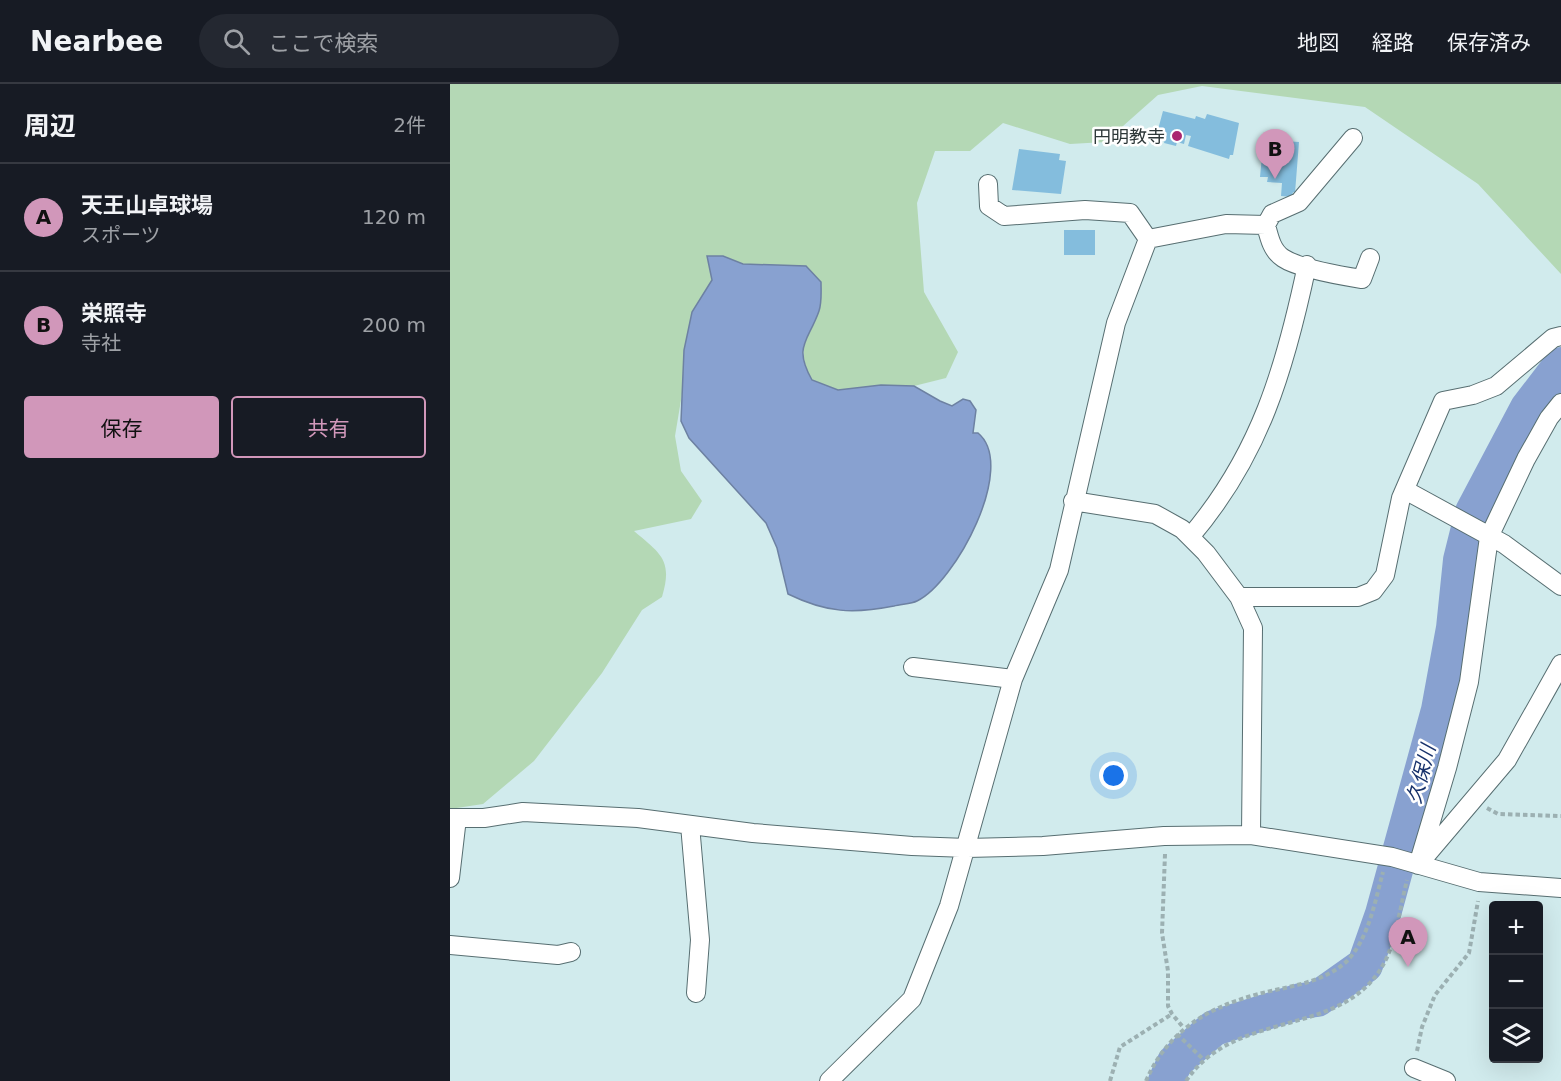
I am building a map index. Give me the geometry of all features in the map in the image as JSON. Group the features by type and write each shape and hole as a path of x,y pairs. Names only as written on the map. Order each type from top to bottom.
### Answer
{"street":[{"path":"1353,138 1299,202 1272,214 1266,225 1271,243 1283,258 1362,279 1370,258"},
{"path":"988,184 989,206 1004,216 1085,210 1130,213 1148,239"},
{"path":"1148,239 1226,224 1266,225"},
{"path":"829,1081 912,999 949,906 1013,679 1059,570 1073,501 1116,322 1148,239"},
{"path":"1190,537 1224,496 1244,462 1276,388 1295,322 1307,265"},
{"path":"1239,597 1358,597 1373,591 1385,575 1405,490 1443,401 1473,395 1496,386 1553,338 1561,336"},
{"path":"1400,860 1448,768 1469,682 1476,530 1526,459 1549,418 1561,403"},
{"path":"1405,490 1504,544 1561,585"},
{"path":"1073,501 1155,514 1182,529 1239,597 1253,628 1251,835"},
{"path":"1400,860 1474,800 1507,760 1561,664"},
{"path":"913,667 1002,675 1013,679"},
{"path":"450,878 453,818 484,818 523,812 638,818 753,833 966,848 1042,846 1164,836 1251,835 1400,860 1479,882 1561,888"},
{"path":"690,825 700,940 696,993"},
{"path":"450,945 558,954 571,952"},
{"path":"1414,1068 1446,1081"}],"path":[{"path":"1474,800 1498,814 1561,816"},
{"path":"1164,836 1166,875 1162,933 1168,970 1168,1006 1183,1027"},
{"path":"1146,1081 1155,1062 1183,1027 1221,1005 1241,997 1304,983 1330,973 1346,961 1358,946 1400,860"},
{"path":"1186,1081 1202,1058 1238,1037 1345,1004 1366,989 1388,955 1408,877 1400,860"},
{"path":"1414,1068 1422,1027 1435,995 1469,953 1479,882"},
{"path":"1110,1081 1120,1047 1172,1014"},
{"path":"1177,1034 1202,1058"}],"green space":[{"path":"450,84 1561,84 1561,274 1478,184 1365,107 1202,86 1158,95 1105,142 1070,144 1003,123 970,151 935,151 917,203 924,292 958,352 946,378 914,386 881,385 838,390 812,380 804,360 804,344 820,309 806,266 743,264 723,256 707,257 712,280 692,312 684,350 682,394 675,436 681,471 702,501 691,519 634,531 658,552 665,566 662,597 642,610 602,673 534,761 483,804 450,809"}],"water":[{"path":"707,256 723,256 743,264 806,266 821,282 820,308 803,351 806,369 812,380 838,390 881,385 914,386 952,406 963,399 970,401 976,410 973,433 978,433 988,449 991,471 986,496 977,523 964,549 932,590 917,601 879,609 853,611 815,605 788,594 777,548 766,523 689,438 681,421 684,350 692,312 712,280"}],"building":[{"path":"1163,111 1195,119 1196,116 1205,119 1207,114 1239,123 1233,155 1230,155 1229,159 1188,146 1191,136 1186,135 1184,144 1177,142 1176,146 1164,143 1165,139 1156,137"},
{"path":"1283,141 1299,142 1295,193 1293,192 1292,197 1281,196 1282,183 1267,182 1268,177 1260,177 1263,145 1282,147"},
{"path":"1019,149 1060,154 1059,160 1066,161 1061,194 1012,190"},
{"path":"1064,230 1095,230 1095,255 1064,255"}],"waterway":[{"name":"久保川","path":"1166,1081 1175,1062 1214,1028 1301,1001 1317,999 1365,965 1383,914 1439,710 1454,628 1461,560 1473,512 1528,408 1561,365"}],"place":[{"name":"円明教寺","path":"1177,136"},
{"name":"栄照寺","path":"1275,179"},
{"name":"天王山卓球場","path":"1408,967"}]}
